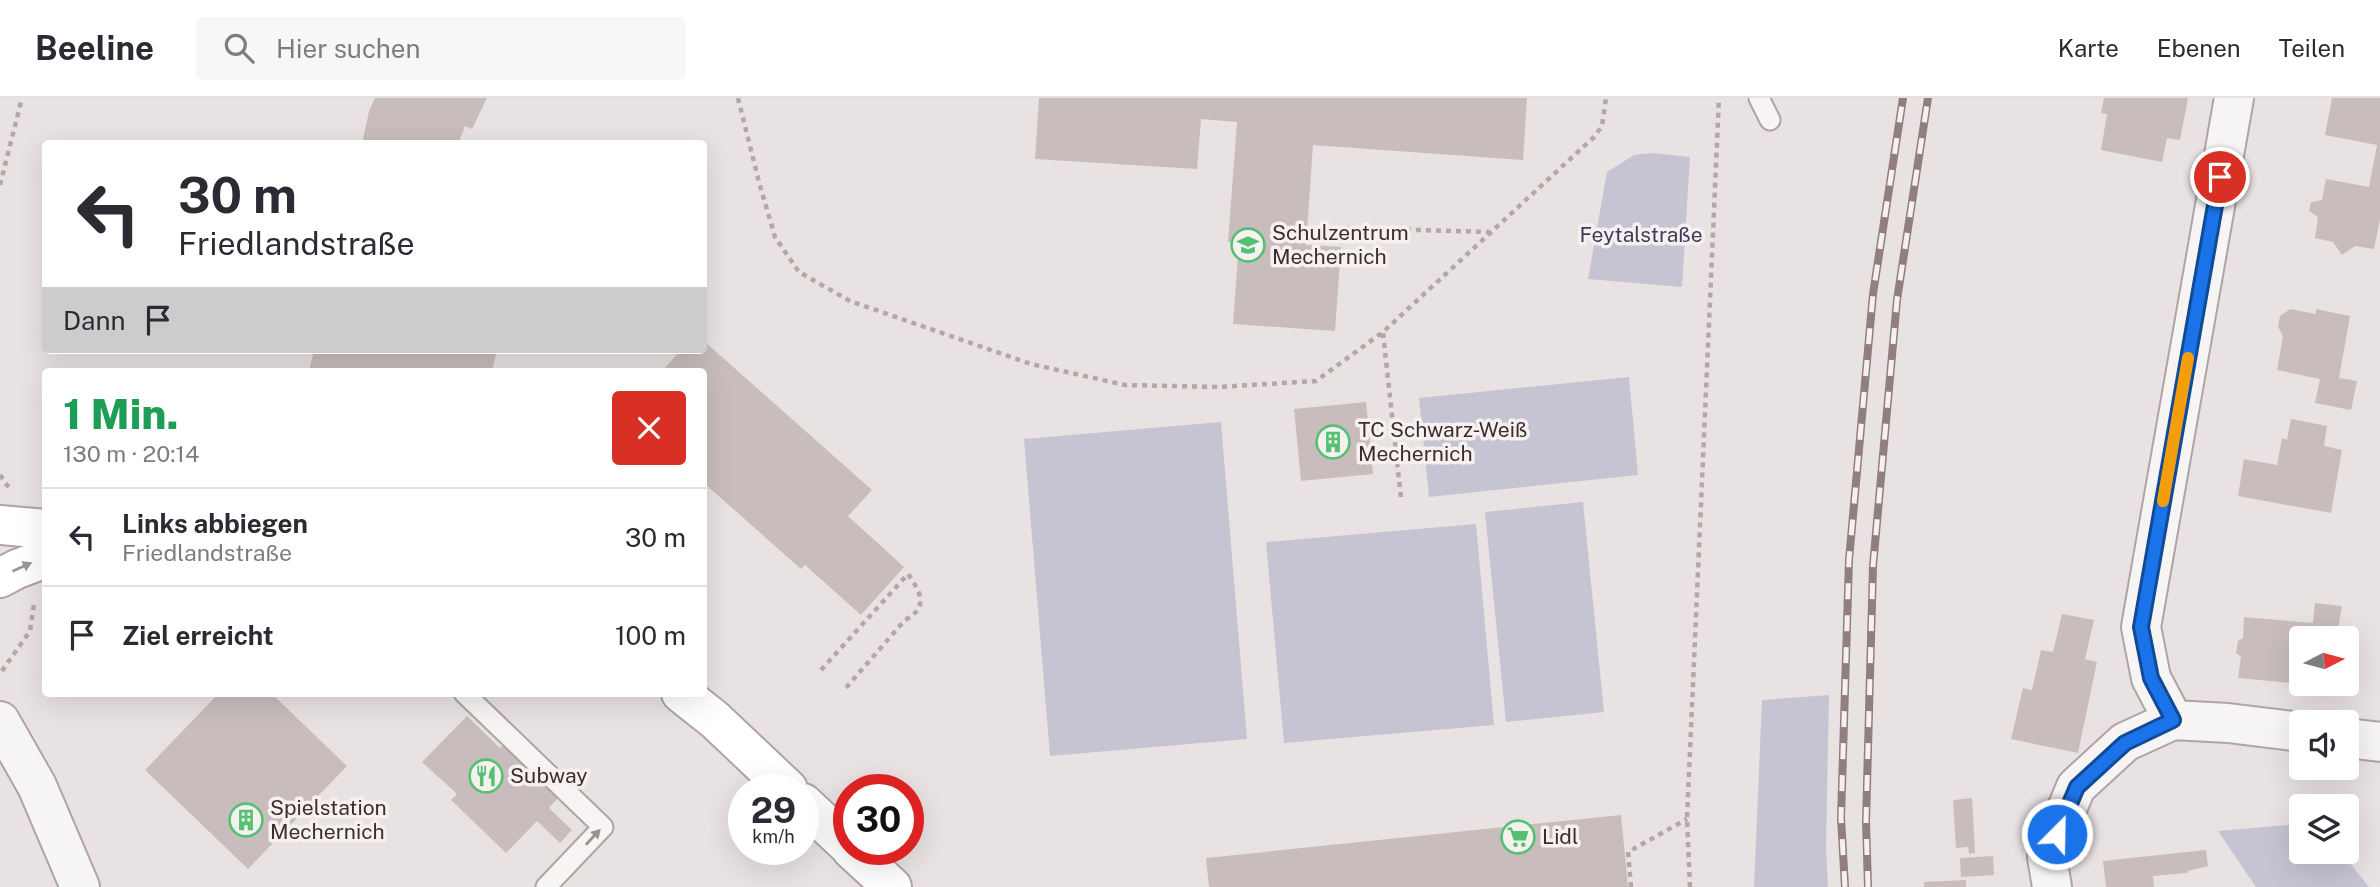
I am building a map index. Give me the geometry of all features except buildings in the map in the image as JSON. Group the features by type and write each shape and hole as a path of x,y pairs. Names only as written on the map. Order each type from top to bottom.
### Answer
{"main road":[{"path":"0,525 42,529"},
{"path":"0,578 42,560"},
{"path":"686,697 715,720 772,774"},
{"path":"819,818 833,831"},
{"path":"869,865 892,887"}],"street":[{"path":"2173,720 2151,678 2141,627 2234,98"},
{"path":"2052,887 2047,857 2077,787 2125,743 2173,720 2289,731"},
{"path":"0,721 37,786 80,887"},
{"path":"2359,739 2380,742"}],"lane":[{"path":"1759,98 1770,120"},
{"path":"468,697 603,827 546,887"}],"path":[{"path":"0,186 22,98"},
{"path":"738,98 775,237 799,272 850,301 1031,364 1125,385 1217,387 1316,381 1383,332 1594,137 1602,125 1606,98"},
{"path":"1690,887 1687,819 1719,98"},
{"path":"1346,228 1490,232"},
{"path":"1383,332 1401,498"},
{"path":"821,670 908,574 918,588 921,606 917,613 905,620 845,689"},
{"path":"2,671 30,632 35,595"},
{"path":"1631,887 1628,852 1687,819"}],"green space":[{"name":"Feytalstraße","path":"1653,153 1690,157 1682,287 1588,279 1607,172 1634,155"},
{"path":"1629,377 1638,475 1429,497 1419,398"},
{"path":"1221,422 1247,739 1050,756 1024,439"},
{"path":"1583,502 1604,712 1506,722 1485,512"},
{"path":"1476,524 1494,725 1284,743 1266,542"},
{"path":"1829,695 1826,848 1828,887 1754,887 1762,700"},
{"path":"2289,825 2289,864 2351,864 2369,887 2256,887 2218,831"}],"railway":[{"path":"1845,887 1841,818 1849,560 1873,294 1903,98"},
{"path":"1868,887 1866,821 1873,566 1897,300 1928,98"}],"slow traffic":[{"path":"2163,501 2188,358"}],"place":[{"name":"Schulzentrum Mechernich","path":"1248,245"},
{"name":"TC Schwarz-Weiß Mechernich","path":"1333,442"},
{"name":"Subway","path":"486,776"},
{"name":"Spielstation Mechernich","path":"246,820"},
{"name":"Lidl","path":"1518,837"}],"route":[{"path":"2057,834 2077,787 2125,743 2173,720 2151,678 2141,627 2220,177"}]}
